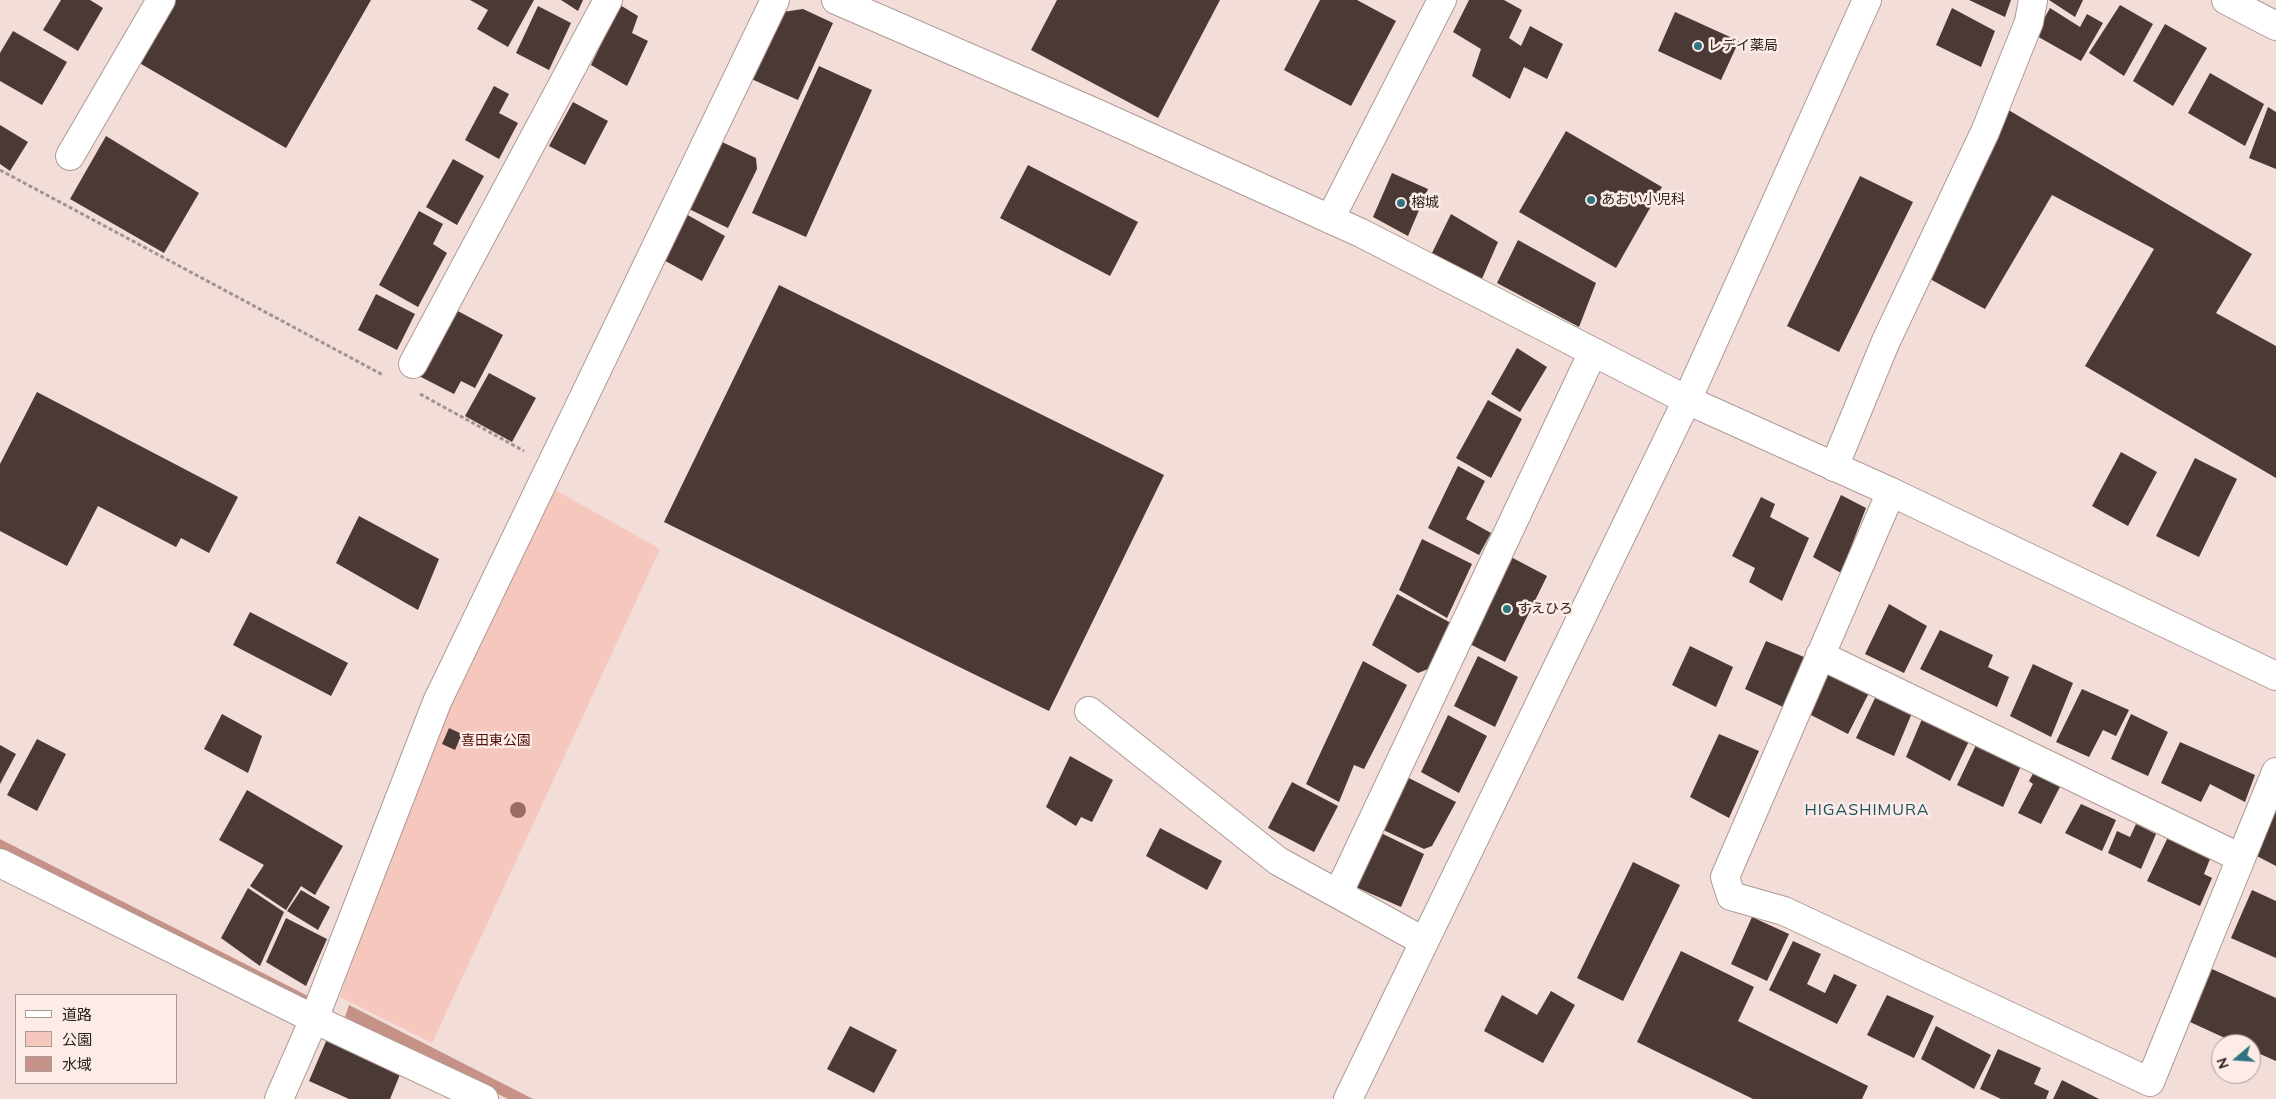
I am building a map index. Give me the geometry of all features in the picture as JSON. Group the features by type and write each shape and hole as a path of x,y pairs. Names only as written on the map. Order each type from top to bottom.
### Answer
{"street":[{"path":"70,156 161,0"},
{"path":"413,364 608,0"},
{"path":"279,1099 314,1019 437,702 775,0"},
{"path":"836,0 1087,109 1330,219 1687,400 1891,492 2276,676"},
{"path":"1330,219 1442,0"},
{"path":"1348,1099 1687,400 1867,0"},
{"path":"1834,466 1886,341 1985,132 2029,22 2033,0"},
{"path":"2226,0 2276,26"},
{"path":"1338,894 1593,352"},
{"path":"1891,492 1724,877 1731,896 1784,911 2147,1090 2275,776"},
{"path":"1820,655 2241,858"},
{"path":"1089,710 1278,861 1423,941"},
{"path":"0,863 314,1019 484,1099"}],"path":[{"path":"0,170 390,378"},
{"path":"416,392 551,465"}],"green space":[{"name":"喜田東公園","path":"543,483 660,549 432,1043 340,997 432,717"}],"water":[{"path":"0,839 308,996 304,1005 0,851"},
{"path":"349,1005 533,1099 508,1099 345,1017"}],"building":[{"path":"61,0 90,0 103,8 78,51 43,30"},
{"path":"162,0 371,0 286,148 129,57"},
{"path":"470,0 534,0 508,47 477,29 488,10"},
{"path":"561,0 583,0 578,11"},
{"path":"1057,0 1220,0 1158,118 1031,50"},
{"path":"1320,0 1357,0 1396,21 1351,106 1284,70"},
{"path":"1469,0 1504,0 1522,10 1509,38 1521,46 1530,26 1563,44 1547,79 1524,67 1510,99 1472,76 1481,49 1453,32"},
{"path":"1969,0 2011,0 2005,17"},
{"path":"2049,0 2083,0 2075,17"},
{"path":"620,5 638,16 632,33 648,41 627,86 591,65"},
{"path":"2120,5 2153,24 2124,76 2089,53"},
{"path":"538,6 571,23 549,70 516,53"},
{"path":"1952,8 1995,31 1981,67 1936,45"},
{"path":"2050,8 2080,27 2087,14 2103,23 2081,61 2035,35"},
{"path":"803,9 833,23 798,100 747,77 776,13"},
{"name":"レデイ薬局","path":"1675,12 1739,41 1721,80 1658,51"},
{"path":"2165,24 2207,48 2173,106 2133,81"},
{"path":"13,31 67,62 42,105 0,81 0,53"},
{"path":"819,66 872,90 806,237 752,213"},
{"path":"2210,73 2264,104 2245,146 2188,113"},
{"path":"494,86 509,94 499,113 518,123 499,159 465,140"},
{"path":"573,102 608,121 585,165 549,146"},
{"path":"2000,105 2252,254 2216,313 2276,346 2276,478 2085,366 2154,249 2052,195 1985,309 1908,267"},
{"path":"2268,107 2276,112 2276,169 2249,158"},
{"path":"0,125 28,142 10,171 0,164"},
{"name":"あおい小児科","path":"1566,131 1662,187 1616,268 1519,212"},
{"path":"106,136 199,193 164,253 70,199"},
{"path":"720,141 756,158 757,169 728,228 687,208"},
{"path":"453,159 484,176 457,225 426,207"},
{"path":"1028,165 1138,222 1110,276 1000,218"},
{"name":"榕城","path":"1392,173 1428,189 1408,236 1373,217"},
{"path":"1860,176 1913,202 1839,352 1787,326"},
{"path":"419,211 443,224 433,244 447,253 418,307 379,285"},
{"path":"684,213 725,236 702,281 660,258"},
{"path":"1451,214 1498,242 1481,281 1431,255"},
{"path":"1518,240 1596,283 1579,327 1497,283"},
{"path":"779,285 1164,475 1049,711 664,522"},
{"path":"376,294 415,314 397,350 358,330"},
{"path":"454,309 503,335 475,388 461,381 454,394 419,376"},
{"path":"1517,348 1547,367 1520,412 1491,394"},
{"path":"489,373 536,398 512,442 465,416"},
{"path":"37,392 238,497 209,553 181,538 176,547 98,506 67,566 0,531 0,464"},
{"path":"1488,400 1522,419 1491,478 1456,458"},
{"path":"2121,452 2157,472 2128,526 2092,506"},
{"path":"2195,458 2237,479 2199,557 2156,536"},
{"path":"1458,466 1485,481 1466,519 1491,533 1479,555 1428,528"},
{"path":"1841,495 1866,508 1841,573 1813,557"},
{"path":"1761,497 1775,504 1770,517 1809,538 1782,601 1749,582 1755,568 1732,556"},
{"path":"359,516 439,559 418,610 336,563"},
{"path":"1422,539 1472,564 1447,618 1399,590"},
{"name":"すえひろ","path":"1509,556 1547,576 1505,662 1466,642"},
{"path":"1397,594 1451,623 1433,667 1418,673 1372,645"},
{"path":"1889,604 1927,626 1904,673 1865,654"},
{"path":"250,612 348,663 331,696 233,645"},
{"path":"1940,630 1993,655 1988,667 2009,677 1997,707 1920,669"},
{"path":"1766,641 1804,657 1783,707 1745,689"},
{"path":"1690,646 1733,667 1716,707 1672,685"},
{"path":"1478,656 1518,677 1495,727 1454,706"},
{"path":"1363,661 1407,685 1364,769 1354,765 1339,802 1306,784"},
{"path":"2033,664 2073,683 2051,737 2010,716"},
{"path":"1825,669 1870,691 1848,734 1807,713"},
{"path":"2082,689 2129,710 2116,736 2103,730 2089,757 2056,742"},
{"path":"1875,698 1912,713 1894,756 1856,738"},
{"path":"222,714 262,736 248,773 204,749"},
{"path":"2131,714 2168,732 2148,776 2111,759"},
{"path":"1448,715 1487,736 1459,793 1421,772"},
{"path":"1922,719 1969,741 1950,781 1906,757"},
{"path":"449,728 462,734 455,750 442,744"},
{"path":"1719,734 1759,751 1729,818 1690,797"},
{"path":"37,739 66,754 37,811 7,795"},
{"path":"2180,742 2255,775 2245,802 2210,784 2201,802 2161,783"},
{"path":"0,745 16,754 0,784"},
{"path":"1976,745 2021,766 2003,807 1957,785"},
{"path":"1070,756 1113,780 1092,822 1081,817 1076,826 1046,807"},
{"path":"2036,768 2063,781 2041,824 2018,813 2033,784 2029,781"},
{"path":"1403,775 1456,802 1432,846 1424,849 1379,828"},
{"path":"1292,782 1338,806 1314,852 1268,828"},
{"path":"247,790 343,846 315,895 301,886 286,910 250,886 264,865 219,840"},
{"path":"2081,804 2116,820 2102,851 2065,833"},
{"path":"2276,805 2276,866 2253,854"},
{"path":"2136,824 2156,834 2141,869 2108,853 2117,831 2130,837"},
{"path":"1160,828 1222,861 1207,890 1146,856"},
{"path":"1379,832 1424,854 1401,907 1358,888 1355,880"},
{"path":"2169,835 2212,854 2204,874 2212,878 2200,906 2147,881"},
{"path":"1633,862 1680,885 1623,1001 1577,978"},
{"path":"248,888 284,912 260,966 221,938"},
{"path":"301,890 330,907 318,930 287,911"},
{"path":"2252,890 2276,901 2276,958 2231,938"},
{"path":"1752,917 1789,934 1767,981 1731,964"},
{"path":"286,918 327,939 306,986 266,962"},
{"path":"1793,941 1821,954 1807,984 1825,993 1834,974 1857,985 1837,1024 1769,990"},
{"path":"1681,951 1754,987 1738,1021 1868,1086 1862,1099 1753,1099 1637,1042"},
{"path":"2212,969 2276,998 2276,1061 2261,1054 2261,1034 2216,1034 2190,1022"},
{"path":"1551,991 1575,1005 1543,1063 1484,1031 1502,995 1537,1015"},
{"path":"1887,995 1934,1016 1914,1058 1867,1035"},
{"path":"850,1026 897,1050 874,1093 827,1069"},
{"path":"1936,1026 1991,1055 1974,1089 1921,1059"},
{"path":"327,1039 401,1072 390,1099 349,1099 309,1081"},
{"path":"1998,1049 2041,1068 2034,1084 2049,1091 2046,1099 2001,1099 1980,1089"},
{"path":"2062,1080 2099,1099 2053,1099"}],"place":[{"name":"レデイ薬局","path":"1698,46"},
{"name":"あおい小児科","path":"1591,200"},
{"name":"榕城","path":"1401,203"},
{"name":"すえひろ","path":"1507,609"}],"district":[{"name":"HIGASHIMURA","path":"1867,810"}]}
